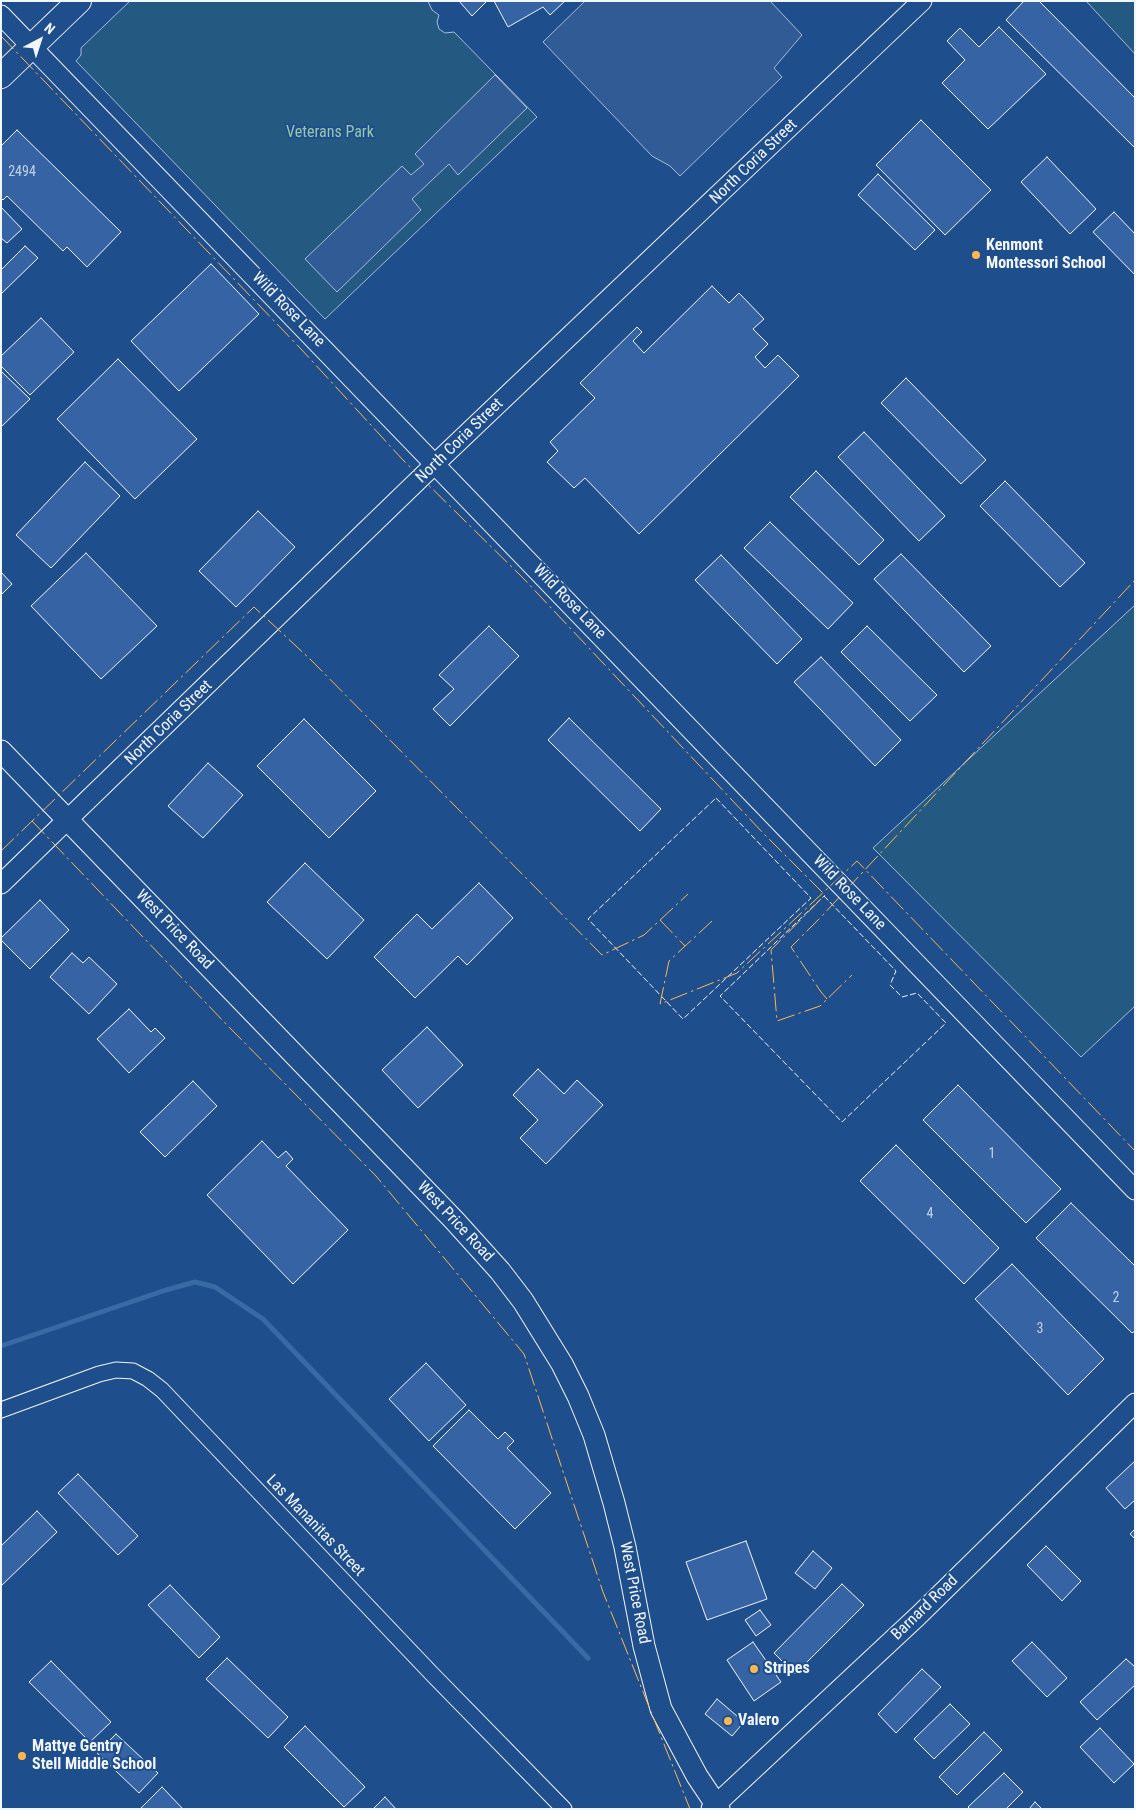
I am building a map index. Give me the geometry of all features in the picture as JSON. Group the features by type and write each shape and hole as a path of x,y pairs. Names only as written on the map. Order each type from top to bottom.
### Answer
{"main road":[{"path":"1,76 79,1"},
{"name":"West Price Road","path":"1,750 454,1220 524,1301 562,1364 594,1435 614,1502 625,1547 644,1646 661,1709 715,1807"}],"street":[{"name":"North Coria Street","path":"1,884 436,463 922,1"},
{"name":"Wild Rose Lane","path":"1,15 436,463 1135,1190"},
{"name":"Las Mananitas Street","path":"1,1410 99,1374 116,1370 133,1372 148,1379 162,1390 564,1809"},
{"name":"Barnard Road","path":"715,1807 918,1616 1135,1403"}],"green space":[{"name":"Veterans Park","path":"130,1 428,1 432,10 439,15 437,22 439,29 445,33 454,32 537,117 325,319 76,61 81,55 81,48"},
{"path":"1086,1 1135,1 1135,54"},
{"path":"1135,605 1135,1006 1081,1057 873,848"}],"shaded area":[{"path":"585,1 770,1 802,35 774,68 782,77 680,176 670,166 652,156 543,42"},
{"path":"495,75 527,108 458,175 449,164 412,199 421,210 337,292 305,259 402,166 411,175 424,164 415,154"}],"building":[{"path":"459,1 487,1 472,16"},
{"path":"494,1 565,1 550,15 543,7 508,27"},
{"path":"1024,1 1039,1 1135,98 1135,148 1006,20"},
{"path":"999,27 1046,74 988,129 942,83 965,60 947,41 960,28 979,47"},
{"path":"921,120 991,190 945,235 876,165"},
{"path":"17,130 121,232 87,267 67,247 63,251 7,196 3,200 1,198 1,146"},
{"path":"1047,157 1096,209 1070,234 1021,182"},
{"path":"878,174 935,230 915,250 858,195"},
{"path":"1,207 22,229 7,243 1,238"},
{"path":"1114,212 1135,234 1135,275 1093,232"},
{"path":"25,246 38,258 1,294 1,270"},
{"path":"211,264 259,314 179,391 131,341"},
{"path":"712,286 729,303 739,293 764,319 753,329 768,344 755,357 765,368 778,355 799,376 639,534 585,478 574,488 547,462 558,451 550,442 595,398 580,383 637,327 642,332 633,341 644,353"},
{"path":"41,318 74,352 30,395 1,366 1,356"},
{"path":"118,359 197,439 135,499 57,419"},
{"path":"1,371 30,399 1,427"},
{"path":"906,378 986,460 961,484 881,403"},
{"path":"864,432 945,516 919,541 838,457"},
{"path":"85,462 120,496 51,568 16,535"},
{"path":"816,471 884,540 859,565 790,497"},
{"path":"1005,481 1085,563 1060,587 980,506"},
{"path":"258,511 295,547 236,607 199,571"},
{"path":"770,522 853,603 828,629 744,548"},
{"path":"86,553 157,626 101,679 31,606"},
{"path":"901,554 991,646 964,672 874,579"},
{"path":"721,555 802,639 777,664 695,580"},
{"path":"1,572 12,584 1,595"},
{"path":"489,626 519,656 450,726 433,709 454,689 439,675"},
{"path":"867,626 937,695 910,721 841,652"},
{"path":"821,657 901,740 875,766 794,682"},
{"path":"569,718 661,809 640,831 548,740"},
{"path":"304,719 376,791 329,838 257,766"},
{"path":"208,763 243,795 203,838 168,806"},
{"path":"305,863 364,920 327,959 267,902"},
{"path":"479,883 513,918 467,965 458,956 415,998 374,957 417,914 432,929"},
{"path":"40,900 69,930 30,969 1,938"},
{"path":"72,953 83,963 89,957 117,984 89,1014 50,977"},
{"path":"129,1009 151,1032 155,1028 165,1038 129,1073 97,1039"},
{"path":"427,1027 463,1065 418,1108 382,1070"},
{"path":"538,1069 564,1094 577,1080 603,1105 546,1164 520,1138 538,1120 513,1095"},
{"path":"193,1081 217,1106 165,1157 140,1132"},
{"path":"958,1085 1061,1189 1026,1223 923,1120"},
{"path":"262,1141 278,1158 286,1151 293,1159 286,1166 348,1230 293,1284 207,1195"},
{"path":"896,1145 999,1248 964,1284 860,1181"},
{"path":"1071,1203 1135,1266 1135,1331 1132,1333 1036,1238"},
{"path":"1012,1264 1104,1359 1068,1395 975,1299"},
{"path":"426,1363 466,1405 429,1441 389,1399"},
{"path":"469,1410 498,1439 505,1432 514,1441 507,1448 551,1493 515,1529 433,1446"},
{"path":"1135,1461 1135,1500 1125,1509 1106,1488"},
{"path":"78,1474 138,1536 118,1555 58,1493"},
{"path":"37,1511 57,1532 1,1586 1,1546"},
{"path":"1135,1529 1135,1539 1130,1534"},
{"path":"746,1541 767,1599 707,1620 686,1562"},
{"path":"1046,1546 1081,1581 1062,1601 1027,1565"},
{"path":"813,1551 832,1568 815,1589 795,1573"},
{"path":"842,1584 864,1605 795,1674 774,1653"},
{"path":"170,1585 220,1637 199,1658 148,1605"},
{"path":"760,1610 771,1625 756,1636 745,1620"},
{"path":"753,1642 781,1682 754,1701 727,1660"},
{"path":"1032,1642 1067,1678 1047,1697 1012,1661"},
{"path":"227,1658 288,1717 268,1738 206,1679"},
{"path":"1126,1659 1135,1667 1135,1685 1097,1720 1080,1702"},
{"path":"51,1661 111,1722 90,1742 29,1682"},
{"path":"922,1669 941,1687 896,1733 878,1714"},
{"path":"717,1699 744,1722 732,1736 705,1714"},
{"path":"950,1704 970,1724 934,1759 914,1739"},
{"path":"305,1726 365,1787 344,1807 284,1747"},
{"path":"1100,1728 1134,1764 1114,1783 1080,1747"},
{"path":"984,1732 1002,1750 957,1795 939,1777"},
{"path":"116,1734 158,1773 139,1793 97,1753"},
{"path":"1004,1773 1023,1792 1006,1809 970,1809 968,1807"},
{"path":"162,1787 183,1809 141,1809 141,1808"},
{"path":"385,1797 396,1809 373,1809"},
{"path":"1035,1802 1042,1809 1029,1809"}],"waterway":[{"path":"1,1346 195,1282 215,1287 263,1319 588,1658"}],"fence":[{"path":"716,798 811,898 683,1019 588,919 716,798"},
{"path":"824,896 896,971 890,985 902,997 917,993 946,1023 842,1122 720,996 824,896"}],"power":[{"path":"1,36 301,349 403,460 523,578 763,833 825,895 771,950 777,1021 820,1006 852,975"},
{"path":"827,999 791,947 1135,580"},
{"path":"1,851 254,607 310,659 602,955 644,935 688,894"},
{"path":"32,821 228,1026 376,1176 524,1354 603,1592 690,1809"},
{"path":"712,921 669,961 660,1004 737,973 857,861 1135,1151"},
{"path":"660,920 685,946"}],"place":[{"name":"Kenmont Montessori School","path":"976,255"},
{"name":"Stripes","path":"754,1669"},
{"name":"Valero","path":"728,1721"},
{"name":"Mattye Gentry Stell Middle School","path":"22,1756"}]}
